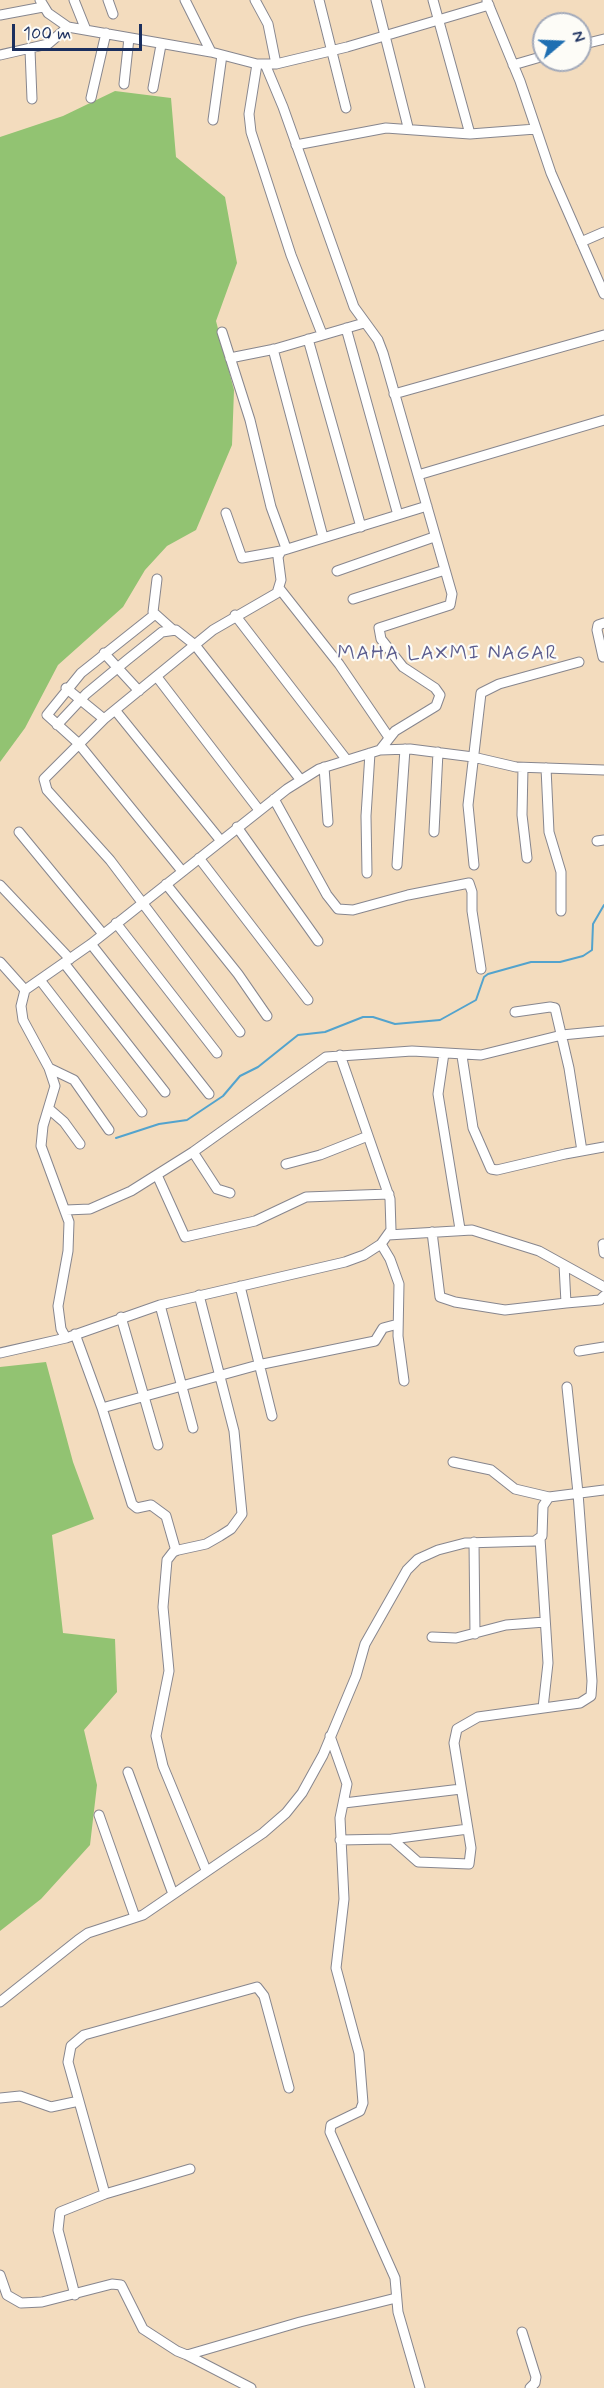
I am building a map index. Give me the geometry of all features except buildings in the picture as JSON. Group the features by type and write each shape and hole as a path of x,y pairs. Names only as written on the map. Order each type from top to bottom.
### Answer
{"street":[{"path":"74,0 86,30"},
{"path":"108,0 113,14"},
{"path":"185,0 211,52"},
{"path":"255,0 268,24 276,64"},
{"path":"319,0 346,108"},
{"path":"376,0 408,127"},
{"path":"433,0 470,134"},
{"path":"0,15 41,3 68,27 211,52 261,64 276,64 331,52 488,3 581,242 604,294"},
{"path":"0,55 30,50 54,42 68,27"},
{"path":"91,98 106,33"},
{"path":"124,84 129,38"},
{"path":"153,88 161,45"},
{"path":"30,50 32,99"},
{"path":"213,120 222,55"},
{"path":"513,65 532,59"},
{"path":"261,64 296,145 350,296 364,323 378,340 452,594 450,605 385,625 379,630 382,640 403,667 435,688 440,695 438,703 429,711 388,736 375,752 366,809 367,873"},
{"path":"261,64 249,114 251,132 291,255 322,334"},
{"path":"296,145 362,131 408,127 470,134 536,129"},
{"path":"581,242 604,232"},
{"path":"230,358 273,349 364,323"},
{"path":"346,328 398,515"},
{"path":"222,332 253,433 267,493 284,550"},
{"path":"394,394 604,335"},
{"path":"308,339 361,527"},
{"path":"273,349 323,537"},
{"path":"418,475 604,420"},
{"path":"226,513 242,558 284,550 427,506"},
{"path":"337,571 434,537"},
{"path":"284,550 278,557 279,588 339,664 388,736"},
{"path":"353,599 445,570"},
{"path":"157,579 152,603 154,615 172,629 184,634 195,645 300,779"},
{"path":"240,1032 110,860 45,785 45,776 104,719 195,645 235,615 269,598 279,588"},
{"path":"154,615 104,653 66,688 46,715 78,743 182,871"},
{"path":"235,615 346,759"},
{"path":"603,657 597,630 598,625 604,623"},
{"path":"57,725 81,699 118,667 162,632 172,629"},
{"path":"104,653 139,691"},
{"path":"474,865 468,818 473,757 483,690 579,663"},
{"path":"157,677 259,810"},
{"path":"66,688 104,719"},
{"path":"115,710 221,841"},
{"path":"397,865 405,749"},
{"path":"176,1551 166,1516 151,1505 137,1508 132,1504 102,1408 70,1336 61,1329 58,1306 70,1242 66,1210 43,1155 41,1137 55,1086 49,1068 24,1020 21,1006 25,990 91,944 300,779 324,767 375,752 405,749 473,757 523,768 604,770"},
{"path":"434,832 438,752"},
{"path":"324,767 328,822"},
{"path":"523,768 522,814 527,858"},
{"path":"546,768 549,832 561,872 561,911"},
{"path":"274,799 327,895 338,909 353,910 408,895 469,883 481,969"},
{"path":"237,827 318,940"},
{"path":"19,832 103,934"},
{"path":"199,858 308,1000"},
{"path":"166,884 238,974 267,1016"},
{"path":"0,885 67,961 165,1092"},
{"path":"117,923 217,1053"},
{"path":"91,944 209,1094"},
{"path":"0,962 25,990"},
{"path":"40,980 142,1112"},
{"path":"515,1012 553,1007 562,1035 582,1151"},
{"path":"66,1210 83,1211 102,1206 157,1175 326,1057 340,1054 412,1051 462,1056 494,1053 562,1035 604,1031"},
{"path":"444,1053 438,1094 460,1229"},
{"path":"0,1353 70,1336 160,1305 345,1262 364,1255 381,1244 388,1234 393,1219 389,1194 340,1054"},
{"path":"462,1056 473,1128 490,1169 497,1170 604,1148"},
{"path":"49,1068 74,1080 109,1130"},
{"path":"49,1109 64,1122 80,1144"},
{"path":"286,1164 320,1155 368,1136"},
{"path":"193,1152 217,1189 231,1193"},
{"path":"157,1175 185,1237 255,1221 303,1198 389,1194"},
{"path":"388,1234 460,1229 477,1231 539,1251 604,1287"},
{"path":"432,1232 440,1297 455,1302 505,1310 600,1300 604,1296"},
{"path":"381,1244 390,1259 399,1284 398,1324 404,1381"},
{"path":"564,1265 566,1303"},
{"path":"240,1286 272,1416"},
{"path":"199,1295 234,1431 242,1514 231,1529 220,1536 206,1544 176,1551 167,1560 164,1585 165,1637 169,1671 156,1736 163,1766 206,1870"},
{"path":"160,1305 193,1428"},
{"path":"121,1317 158,1445"},
{"path":"102,1408 258,1365 375,1341 383,1328 398,1324"},
{"path":"579,1351 604,1347"},
{"path":"392,1839 418,1862 466,1865 472,1857 454,1743 454,1735 460,1725 494,1713 580,1703 587,1700 592,1690 578,1493 567,1387"},
{"path":"453,1461 491,1470 515,1489 549,1497 604,1490"},
{"path":"543,1708 548,1663 540,1538 543,1506 549,1497"},
{"path":"0,2002 78,1940 135,1917 173,1894 263,1833 286,1813 312,1776 356,1676 365,1644 407,1570 427,1554 474,1542 532,1542 540,1538"},
{"path":"474,1542 476,1634"},
{"path":"432,1637 456,1638 506,1625 545,1622"},
{"path":"330,1736 346,1778 340,1840 344,1899 336,1968 358,2054 363,2103 360,2111 331,2125 330,2132 392,2270 396,2298 420,2388"},
{"path":"128,1772 173,1894"},
{"path":"344,1803 461,1789"},
{"path":"99,1815 135,1917"},
{"path":"340,1840 392,1839 468,1828"},
{"path":"105,2194 68,2054 71,2046 84,2035 257,1987 264,1996 289,2088"},
{"path":"0,2098 20,2096 51,2107 79,2101"},
{"path":"75,2295 58,2230 57,2216 64,2209 105,2194 190,2169"},
{"path":"0,2275 7,2295 21,2303 42,2302 112,2284 121,2285 143,2329 251,2388"},
{"path":"187,2355 300,2322 396,2298"},
{"path":"522,2331 536,2377 535,2383 530,2388"}],"green space":[{"path":"115,91 171,98 176,157 225,197 237,263 216,321 234,390 232,445 196,530 167,546 145,570 123,607 58,665 25,728 0,762 0,137 63,116"},
{"path":"46,1362 73,1462 94,1519 52,1535 63,1633 115,1639 117,1692 84,1730 97,1785 90,1845 41,1899 0,1931 0,1367"}],"waterway":[{"path":"116,1138 159,1124 187,1120 223,1096 240,1076 258,1067 298,1035 325,1032 363,1017 373,1017 395,1024 440,1020 476,1000 484,977 488,974 531,962 560,962 583,956 592,950 593,924 604,905"}],"district":[{"name":"MAHA LAXMI NAGAR","path":"448,655"}]}
